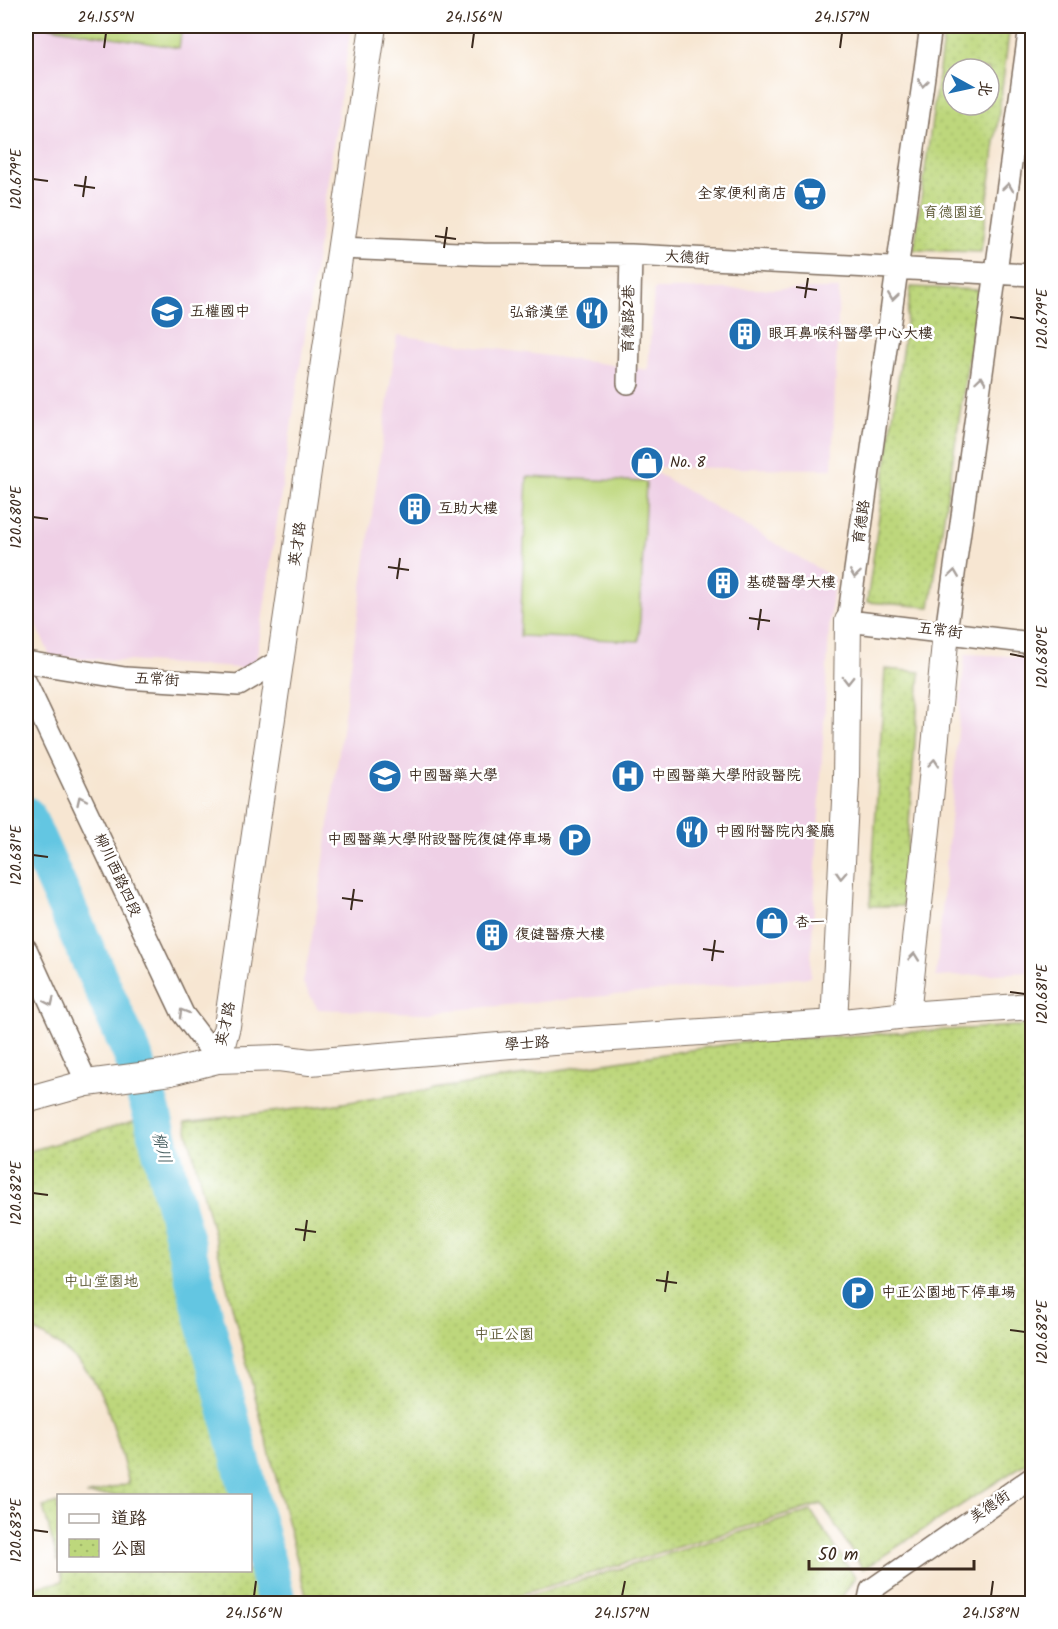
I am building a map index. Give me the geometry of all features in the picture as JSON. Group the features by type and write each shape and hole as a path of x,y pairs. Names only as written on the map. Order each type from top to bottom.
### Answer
{"street":[{"name":"英才路","path":"218,1060 227,1026 373,26"},
{"name":"育德路","path":"834,1023 846,781 848,621 931,26"},
{"path":"907,1015 946,632 1030,26"},
{"name":"大德街","path":"340,248 483,254 631,255 1032,275"},
{"name":"育德路2巷","path":"628,383 631,255"},
{"name":"五常街","path":"848,621 1032,643"},
{"name":"五常街","path":"26,662 125,678 238,685 282,659"},
{"name":"柳川西路四段","path":"26,683 183,1014 218,1060"},
{"path":"26,949 87,1083"},
{"name":"學士路","path":"26,1100 87,1083 171,1072 218,1060 279,1058 310,1062 1032,1006"},
{"name":"美德街","path":"868,1604 871,1590 1032,1478"}],"shaded area":[{"name":"五權國中","path":"26,26 351,26 255,669 50,656 26,599"},
{"path":"654,289 839,289 832,469 643,467 834,578 829,631 810,977 421,1013 318,1009 303,983 317,910 397,335 648,370"},
{"path":"965,654 1027,657 1028,696 1032,708 1032,972 936,977"}],"green space":[{"path":"44,26 182,26 179,48"},
{"name":"育德園道","path":"945,26 1010,26 1001,96 1001,57 941,57 941,117 998,117 981,252 914,250"},
{"path":"911,287 979,290 930,607 867,602"},
{"path":"527,477 646,482 639,641 520,636"},
{"path":"885,669 920,672 903,906 870,906"},
{"name":"中正公園","path":"1032,1025 1032,1459 863,1569 822,1504 492,1603 308,1603 185,1122 330,1105 742,1042"},
{"name":"中山堂園地","path":"137,1120 233,1494 90,1494 129,1483 108,1410 95,1382 73,1357 26,1326 26,1152"},
{"path":"57,1503 57,1558 43,1507"},
{"path":"811,1511 855,1577 838,1603 505,1603"},
{"path":"252,1568 261,1603 30,1603 36,1600 33,1588 63,1581 61,1572 252,1572"}],"waterway":[{"name":"柳川","path":"26,816 133,1056 151,1110 249,1494"},
{"name":"柳川","path":"252,1507 277,1604"}],"place":[{"name":"全家便利商店","path":"810,194"},
{"name":"五權國中","path":"167,312"},
{"name":"弘爺漢堡","path":"592,313"},
{"name":"眼耳鼻喉科醫學中心大樓","path":"745,334"},
{"name":"No. 8","path":"647,463"},
{"name":"互助大樓","path":"415,509"},
{"name":"基礎醫學大樓","path":"723,583"},
{"name":"中國醫藥大學","path":"385,776"},
{"name":"中國醫藥大學附設醫院","path":"628,776"},
{"name":"中國附醫院內餐廳","path":"692,832"},
{"name":"中國醫藥大學附設醫院復健停車場","path":"575,840"},
{"name":"杏一","path":"772,923"},
{"name":"復健醫療大樓","path":"492,935"},
{"name":"中正公園地下停車場","path":"858,1293"}]}
